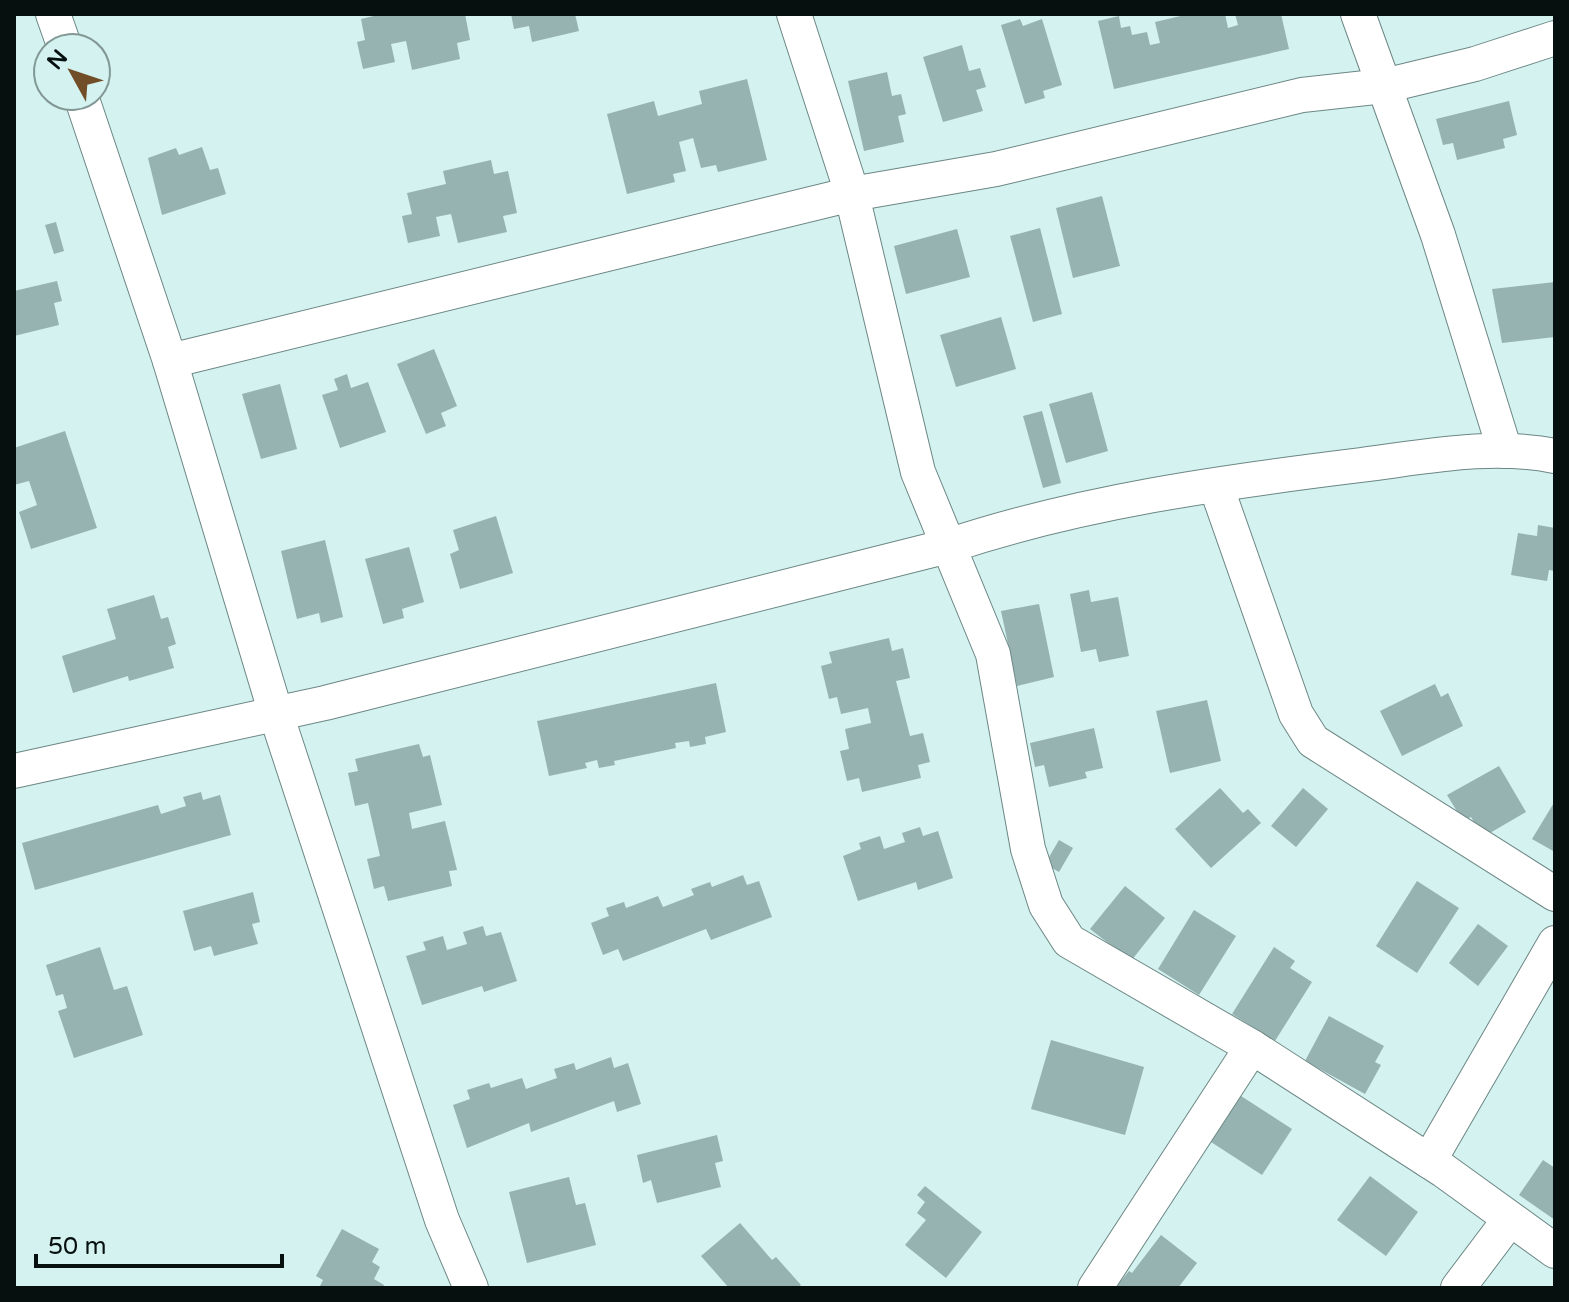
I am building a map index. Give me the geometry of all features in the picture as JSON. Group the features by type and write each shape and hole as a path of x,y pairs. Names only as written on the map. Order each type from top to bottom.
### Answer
{"street":[{"path":"794,14 852,194 918,472 993,654 1028,849 1046,905 1069,941 1252,1047 1429,1161 1555,1251"},
{"path":"1358,14 1438,235 1505,451"},
{"path":"170,361 852,194 996,169 1302,95 1384,86 1475,64 1555,38"},
{"path":"86,112 170,361 276,714 442,1220 471,1288"},
{"path":"14,771 276,714 948,546 1026,520 1216,486 1447,454 1529,451 1555,456"},
{"path":"1216,486 1296,714 1313,741 1555,894"},
{"path":"1429,1161 1555,943"},
{"path":"1095,1288 1252,1047"},
{"path":"1458,1288 1510,1219"}],"building":[{"path":"382,14 465,14 470,40 457,43 460,59 412,70 406,41 391,44 395,62 363,69 357,42 365,40 361,19"},
{"path":"511,14 575,14 579,31 532,42 529,26 514,29"},
{"path":"1189,14 1225,14 1228,28 1238,25 1235,14 1281,14 1289,49 1114,89 1098,21 1119,16 1121,28 1130,26 1132,35 1147,32 1150,45 1160,43 1155,22"},
{"path":"1020,19 1023,26 1042,19 1062,85 1043,91 1045,98 1025,104 1001,25"},
{"path":"962,45 969,71 980,68 986,87 976,90 983,111 943,122 923,57"},
{"path":"887,72 892,96 901,94 906,114 898,116 904,142 864,151 848,81"},
{"path":"747,79 767,160 718,172 716,165 701,168 693,138 679,142 686,171 673,174 675,182 627,194 607,114 654,101 658,116 702,104 699,91"},
{"path":"1509,101 1517,135 1503,139 1505,148 1457,160 1453,143 1443,145 1436,119"},
{"path":"202,147 210,170 218,168 226,194 162,215 148,158 176,148 179,155"},
{"path":"491,160 494,174 508,171 517,213 503,216 507,232 458,243 451,214 436,217 440,236 408,243 402,216 412,214 407,193 446,184 443,171"},
{"path":"1102,196 1120,266 1073,278 1056,208"},
{"path":"56,222 64,251 54,254 45,225"},
{"path":"1040,228 1062,314 1033,322 1010,236"},
{"path":"957,229 970,277 906,294 894,246"},
{"path":"57,281 62,301 54,303 59,325 14,336 14,291"},
{"path":"1555,282 1555,337 1502,343 1492,289"},
{"path":"1001,317 1016,369 956,387 940,335"},
{"path":"434,349 457,406 441,413 446,426 426,434 397,364"},
{"path":"347,374 351,388 368,382 386,432 340,448 322,395 338,390 334,379"},
{"path":"280,384 297,449 261,459 242,394"},
{"path":"1092,392 1108,451 1066,463 1049,404"},
{"path":"1042,411 1061,483 1043,488 1023,416"},
{"path":"65,431 97,528 31,549 19,512 37,505 29,481 14,485 14,448"},
{"path":"496,516 513,573 460,589 450,554 459,550 453,530"},
{"path":"1538,525 1555,528 1555,571 1549,570 1547,581 1511,575 1518,533 1537,536"},
{"path":"325,540 343,617 321,623 319,613 297,619 281,551"},
{"path":"409,547 424,602 402,609 404,618 383,624 365,559"},
{"path":"1089,590 1091,602 1118,597 1129,656 1099,662 1096,649 1081,652 1070,594"},
{"path":"154,595 161,619 168,617 176,644 168,647 174,668 129,681 128,676 73,693 62,656 116,639 107,609"},
{"path":"1039,604 1054,677 1017,686 1001,611"},
{"path":"889,638 892,651 903,648 910,678 896,681 910,736 923,733 930,762 918,765 921,778 862,792 859,778 847,781 840,751 849,749 845,729 871,723 868,708 841,714 837,697 829,699 821,666 832,663 829,652"},
{"path":"716,683 726,732 705,737 706,744 690,747 689,741 675,743 676,748 614,761 615,765 599,768 597,760 585,763 587,768 549,776 537,721"},
{"path":"1435,684 1441,697 1448,693 1463,726 1402,756 1380,711"},
{"path":"1207,700 1221,761 1170,773 1156,711"},
{"path":"1094,728 1103,768 1085,772 1087,778 1049,787 1044,765 1035,767 1030,743"},
{"path":"419,744 423,757 430,755 442,805 409,813 412,829 445,821 457,870 449,871 452,886 388,901 384,886 374,889 367,859 380,856 368,803 355,806 348,773 358,771 355,759"},
{"path":"1499,766 1526,812 1483,837 1471,817 1463,821 1447,795"},
{"path":"1220,788 1243,813 1248,809 1261,823 1211,868 1175,829"},
{"path":"1303,788 1328,809 1296,847 1271,826"},
{"path":"201,792 203,800 220,795 231,835 35,890 22,843 158,805 161,814 186,806 183,797"},
{"path":"1555,801 1555,852 1532,839"},
{"path":"920,827 923,836 938,831 953,878 918,890 916,882 858,901 843,856 861,849 859,843 880,836 884,849 905,842 902,833"},
{"path":"1059,840 1073,848 1059,872 1045,864"},
{"path":"743,875 747,885 759,881 772,917 711,940 706,929 623,961 618,949 603,955 591,923 609,916 606,908 624,902 626,908 658,896 663,907 694,895 691,889 710,882 712,887"},
{"path":"1417,881 1459,908 1417,973 1376,946"},
{"path":"1125,886 1165,918 1131,961 1090,929"},
{"path":"253,892 260,922 252,924 258,944 214,956 211,946 194,951 183,911"},
{"path":"1194,910 1236,936 1199,995 1158,969"},
{"path":"1478,924 1508,946 1478,986 1449,963"},
{"path":"483,926 486,936 501,932 517,981 484,992 482,986 422,1005 406,956 426,950 423,942 443,936 447,950 467,944 463,932"},
{"path":"100,947 114,990 127,986 143,1035 74,1058 58,1011 67,1008 63,994 56,996 46,965"},
{"path":"1274,947 1295,961 1290,968 1312,982 1275,1041 1232,1014"},
{"path":"1329,1016 1384,1046 1375,1062 1381,1065 1365,1094 1305,1061"},
{"path":"1051,1040 1144,1067 1125,1135 1031,1109"},
{"path":"611,1057 614,1068 628,1063 641,1104 617,1112 614,1101 531,1132 529,1123 467,1148 453,1105 470,1099 467,1090 489,1083 491,1088 522,1078 526,1089 557,1078 554,1069 574,1063 576,1070"},
{"path":"1241,1096 1292,1129 1262,1175 1211,1142"},
{"path":"717,1135 723,1161 715,1163 721,1187 657,1203 651,1180 643,1183 637,1155"},
{"path":"1543,1160 1555,1168 1555,1220 1519,1195"},
{"path":"1370,1176 1418,1212 1386,1256 1337,1220"},
{"path":"569,1177 576,1205 585,1203 596,1245 527,1263 509,1192"},
{"path":"925,1186 982,1232 946,1278 905,1245 926,1220 917,1213 925,1202 917,1195"},
{"path":"740,1223 772,1260 776,1257 801,1285 797,1288 729,1288 701,1256"},
{"path":"342,1229 379,1249 372,1262 380,1267 374,1279 384,1285 383,1288 319,1288 323,1280 316,1276"},
{"path":"1161,1235 1197,1263 1178,1288 1115,1288 1129,1271 1132,1273"}]}
